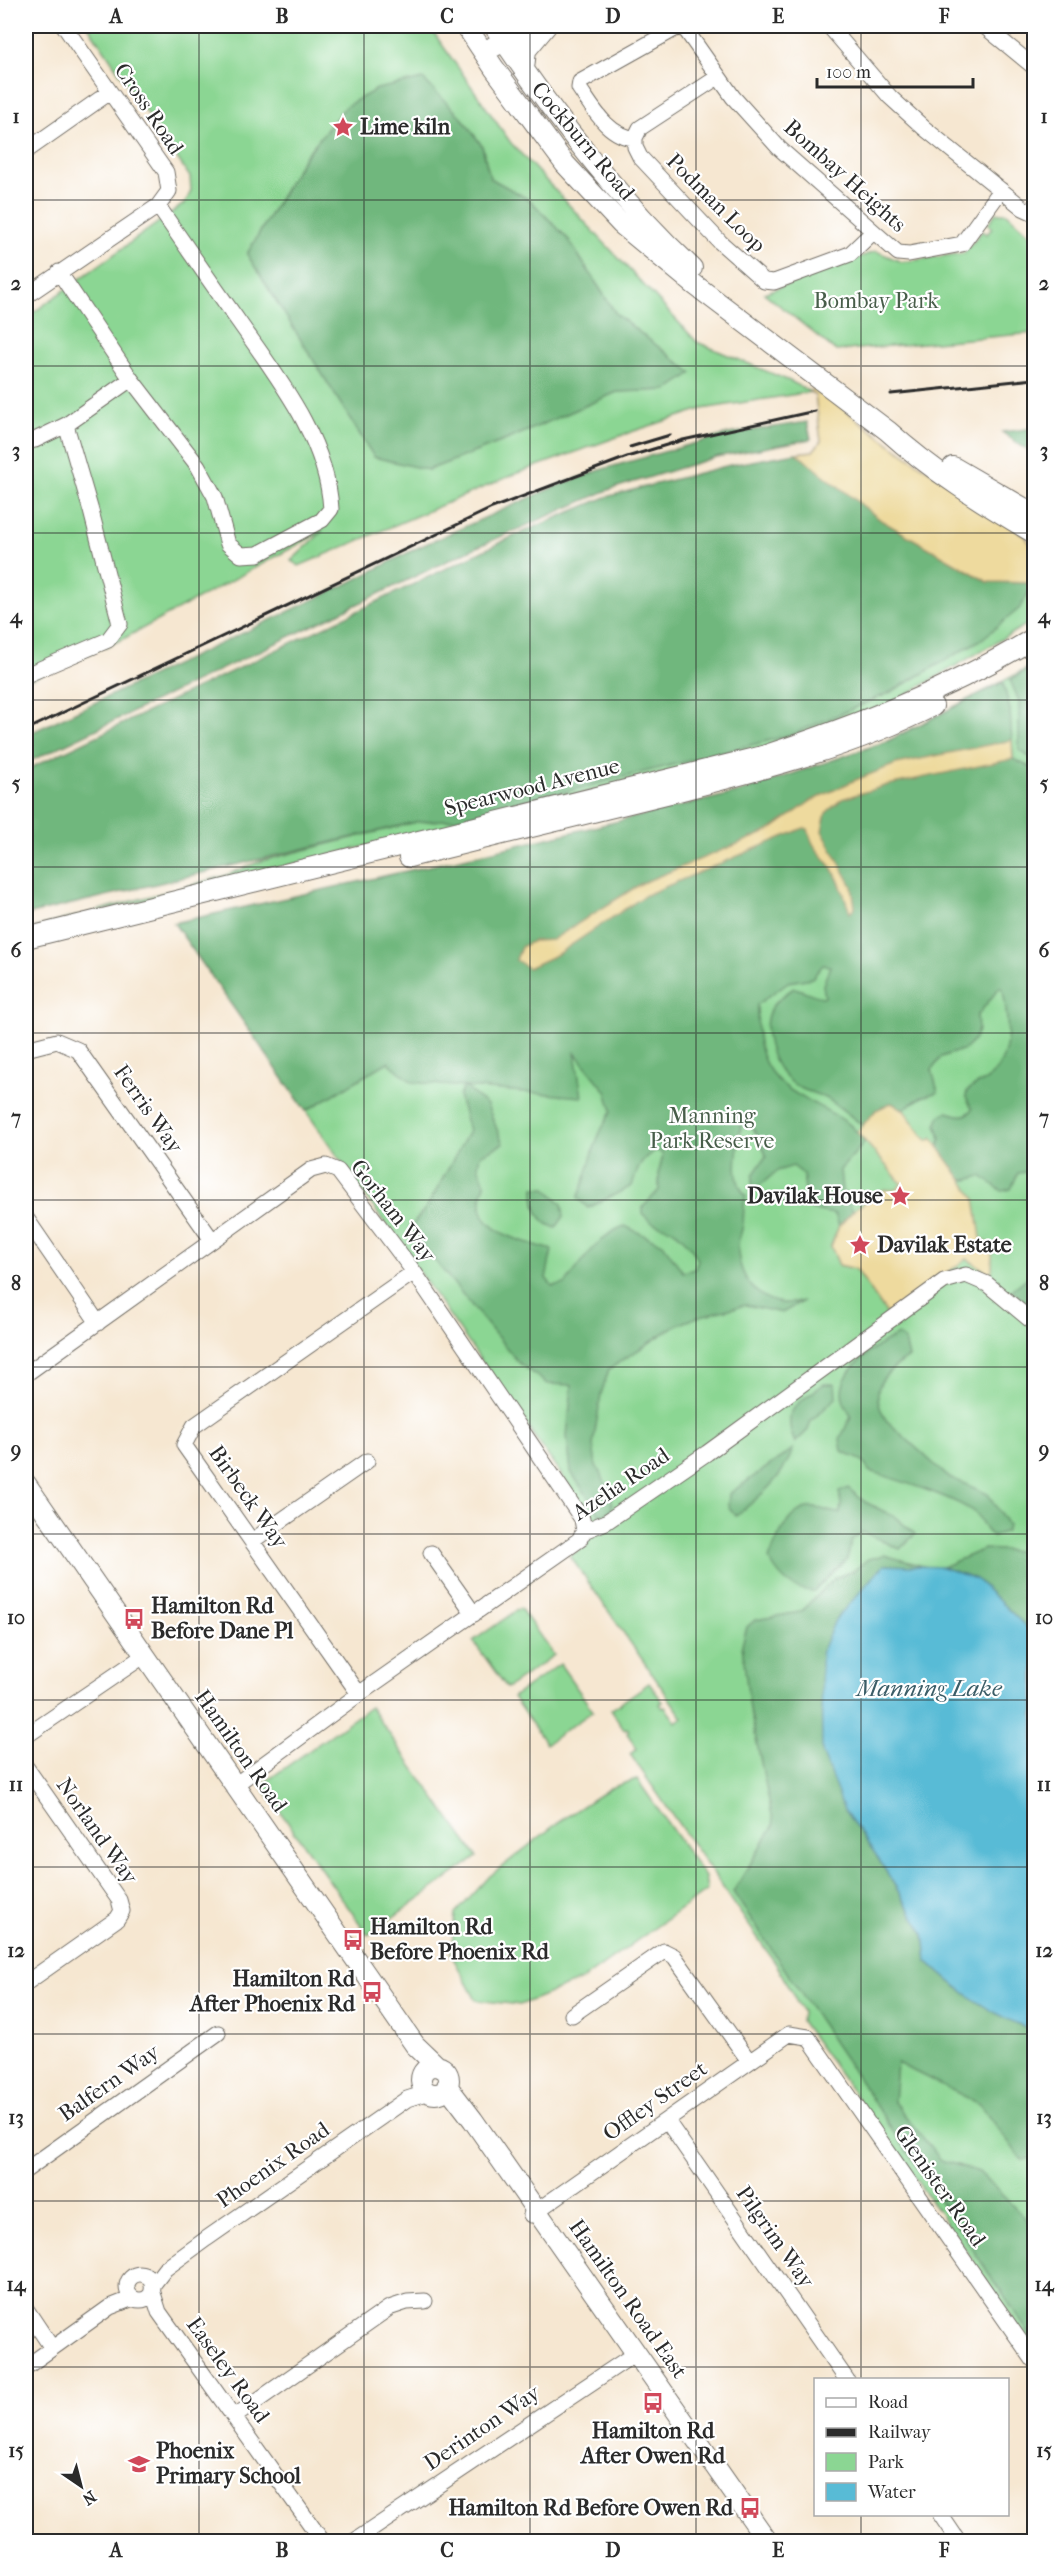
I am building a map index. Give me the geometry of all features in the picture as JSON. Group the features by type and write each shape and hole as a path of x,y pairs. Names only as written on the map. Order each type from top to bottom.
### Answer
{"main road":[{"path":"475,39 497,30 530,26"},
{"path":"524,69 526,50 546,26"},
{"name":"Cockburn Road","path":"497,30 556,116 664,242 766,337"},
{"name":"Cockburn Road","path":"475,39 565,164 608,211 695,285 888,430 912,453 964,490 1035,533"},
{"name":"Cockburn Road","path":"888,430 919,445 971,479 1035,514"},
{"path":"988,665 1035,627"},
{"name":"Spearwood Avenue","path":"26,938 763,756 828,735 909,704 988,665 1035,638"},
{"name":"Spearwood Avenue","path":"26,951 764,769 831,748 909,718 1035,654"},
{"name":"Hamilton Road","path":"26,1484 416,2045 432,2083"},
{"name":"Hamilton Road East","path":"432,2083 534,2213 759,2541"},
{"name":"Hamilton Road East","path":"633,2355 768,2541"}],"street":[{"name":"Cross Road","path":"64,26 166,172 169,191 158,206"},
{"path":"681,26 580,82 579,88 612,132 635,138 640,128 718,77"},
{"name":"Bombay Heights","path":"681,26 733,97 779,148 898,253 909,254 963,243 1001,190"},
{"path":"829,26 890,97 924,128 1001,190 1035,213"},
{"path":"984,26 1035,67"},
{"path":"26,151 110,92"},
{"name":"Podman Loop","path":"635,138 635,147 640,157 652,171 720,242 764,281 779,281 850,254 873,232"},
{"path":"26,296 59,272 158,206 289,393 312,438 330,492 331,509 322,520 258,554 241,555 228,544 215,497 198,466 131,379 59,272"},
{"path":"26,441 35,440 66,425 131,379"},
{"path":"26,675 108,640 120,624 92,511 66,425"},
{"name":"Ferris Way","path":"26,1049 57,1041 78,1050 212,1240"},
{"name":"Gorham Way","path":"26,1374 311,1170 326,1166 338,1171 414,1272 582,1519 584,1531"},
{"path":"26,1218 98,1323"},
{"name":"Birbeck Way","path":"360,1694 184,1445 194,1426 414,1272"},
{"name":"Azelia Road","path":"235,1785 579,1540 584,1531 606,1522 706,1453 945,1281 966,1275 987,1284 1035,1323"},
{"path":"252,1541 368,1461"},
{"path":"431,1553 474,1614"},
{"path":"26,1736 145,1655"},
{"name":"Norland Way","path":"26,1767 119,1900 122,1911 117,1919 26,1983"},
{"path":"572,2015 664,1951 674,1956 749,2061"},
{"name":"Balfern Way","path":"26,2169 218,2033"},
{"name":"Offley Street","path":"534,2213 789,2034 808,2037"},
{"name":"Glenister Road","path":"808,2037 1035,2361"},
{"name":"Phoenix Road","path":"149,2283 165,2269 432,2083"},
{"name":"Pilgrim Way","path":"668,2121 845,2378"},
{"path":"26,2367 110,2307 133,2295 147,2296 149,2283 132,2276 133,2295"},
{"name":"Easeley Road","path":"149,2283 159,2312 323,2541"},
{"name":"Easeley Road","path":"133,2295 159,2312"},
{"path":"234,2416 389,2308 407,2302 425,2301"},
{"path":"26,2309 52,2348"},
{"name":"Derinton Way","path":"353,2541 633,2355"},
{"path":"941,2516 958,2541"}],"green space":[{"path":"88,26 429,26 511,143 697,342 792,382 810,392 702,409 631,432 515,474 299,566 291,561 323,531 123,639 26,681 26,318 185,203 191,191 190,177","holes":["346,106 463,119 482,146 490,178 530,200 568,239 616,314 692,373 667,390 617,392 506,440 428,470 277,302 247,254 304,157"]},
{"path":"423,79 463,119 482,146 490,178 530,200 568,239 616,314 692,373 667,390 617,392 506,440 428,470 374,457 247,254 304,158 346,106 377,89"},
{"name":"Bombay Park","path":"996,213 1007,213 1034,238 1034,333 836,351 764,293 876,251 902,262 964,253 982,231 987,234 992,228 988,224"},
{"path":"807,422 811,439 716,457 608,490 468,551 26,763 26,735 349,583 419,547 554,487 603,469 728,434"},
{"path":"1034,428 1034,455 1002,432"},
{"path":"796,453 882,521 988,582 1032,583 1020,608 982,639 889,693 791,735 457,819 416,822 26,915 26,770 518,534 606,497 730,465"},
{"path":"1034,576 1034,614 1026,625 887,706 773,746 26,930 224,876 261,861 416,822 457,819 791,735 889,693 982,639 1028,594"},
{"name":"Manning Park Reserve","path":"1034,665 1034,2352 949,2226 801,2021 802,2012 776,1964 630,1754 637,1749 627,1733 629,1731 627,1728 624,1729 611,1710 649,1683 663,1702 660,1704 676,1722 683,1718 570,1556 587,1544 586,1510 174,923 312,896 740,792 888,741"},
{"path":"1034,666 1034,760 1019,750 1019,701 1010,680"},
{"path":"1003,682 1010,710 1013,759 1034,769 1034,1171 1018,1173 1011,1189 1002,1191 981,1176 968,1180 955,1179 933,1150 939,1146 941,1138 936,1125 940,1116 947,1112 961,1115 970,1112 972,1109 966,1097 967,1091 991,1076 1003,1057 1008,1035 1003,990 1000,987 977,1016 978,1030 974,1040 965,1049 941,1057 932,1070 938,1092 922,1097 903,1109 891,1103 876,1110 863,1126 826,1098 800,1088 787,1078 773,1059 768,1044 766,1027 771,1008 794,988 825,997 823,985 830,966 823,965 812,978 788,982 757,1005 760,1049 768,1068 776,1079 798,1095 849,1124 865,1142 840,1170 842,1190 864,1232 887,1314 856,1269 839,1265 831,1246 839,1226 835,1214 812,1210 807,1205 803,1174 793,1166 777,1171 752,1192 753,1175 766,1156 757,1135 742,1119 736,1169 741,1188 746,1196 738,1246 743,1272 749,1283 766,1298 790,1303 803,1301 782,1313 746,1305 700,1316 675,1326 609,1369 601,1394 593,1445 596,1465 612,1495 612,1510 604,1515 599,1514 571,1472 567,1436 572,1385 547,1384 518,1362 409,1229 428,1205 469,1131 459,1096 464,1087 412,1082 388,1062 306,1111 174,923 460,859 740,792 888,741","holes":["575,1053 606,1091 612,1111 596,1143 578,1198 588,1208 632,1186 640,1165 657,1150 663,1155 659,1171 659,1190 643,1207 643,1214 652,1222 677,1233 698,1260 695,1269 683,1272 663,1244 625,1226 599,1242 565,1284 552,1286 546,1278 552,1250 499,1231 489,1223 483,1213 481,1201 485,1185 478,1166 480,1155 503,1144 487,1105 465,1087 582,1097"]},
{"path":"534,1188 546,1188 562,1204 564,1216 556,1228 545,1222 538,1213"},
{"path":"1034,1272 1034,1310 1012,1290"},
{"path":"898,1335 905,1341 909,1357 885,1376 878,1390 880,1409 886,1420 947,1476 988,1494 1008,1525 1006,1531 993,1536 987,1532 977,1515 957,1502 869,1471 863,1461 842,1451 840,1439 851,1416 843,1399 842,1389 846,1379 860,1360"},
{"path":"824,1384 835,1384 836,1398 811,1421 808,1430 795,1443 791,1431 791,1414 800,1402"},
{"path":"793,1449 789,1460 777,1478 736,1516 728,1506 729,1494"},
{"path":"848,1488 865,1502 895,1517 915,1534 900,1549 863,1532 852,1539 847,1559 814,1591 792,1586 777,1572 769,1559 780,1533 792,1517 807,1508 840,1513 839,1492"},
{"path":"984,1549 1034,1552 1034,1634 976,1579 942,1567"},
{"path":"884,1555 927,1567 884,1565 876,1855 924,1933 927,1961 977,2002 1004,2018 1034,2030 1034,2159 1022,2160 980,2104 897,2063 894,2102 941,2160 979,2172 1034,2227 1034,2341 733,1892 774,1825 750,1710 742,1645 747,1627 755,1620 800,1612 835,1578 853,1571 868,1559"},
{"path":"520,1608 554,1655 507,1688 473,1641"},
{"path":"560,1664 593,1711 546,1744 513,1697"},
{"path":"370,1707 477,1857 368,1935 261,1785"},
{"path":"637,1779 705,1877 707,1890 582,1980 520,2005 476,2000 451,1954 455,1914 490,1876 560,1821 610,1788"}],"sand":[{"path":"814,387 890,444 1025,536 1034,558 1035,570 1032,583 988,582 882,521 796,453 813,451 821,441 815,395 810,392"},
{"path":"1012,740 1013,759 888,785 842,799 826,813 822,831 852,886 855,907 850,913 835,873 815,847 808,829 804,828 646,895 556,955 528,968 516,960 521,947 533,941 552,940 642,883 769,831 811,801 853,781 896,764"},
{"path":"891,1103 903,1109 927,1141 932,1138 975,1198 981,1238 992,1247 992,1270 989,1273 967,1259 887,1314 856,1269 839,1265 831,1246 839,1226 855,1209 883,1190 895,1190 902,1184 857,1132 876,1110"}],"water":[{"name":"Manning Lake","path":"884,1565 942,1567 976,1579 1034,1634 1034,2030 1004,2018 977,2002 927,1961 924,1933 876,1855 844,1810 822,1752 821,1653 835,1620"}],"railway":[{"path":"891,394 1034,379"},
{"path":"26,730 492,508 627,457 683,440 815,411"},
{"path":"630,447 670,435"}],"place":[{"name":"Lime kiln","path":"343,127"},
{"name":"Davilak House","path":"900,1196"},
{"name":"Davilak Estate","path":"860,1245"},
{"name":"Hamilton Rd Before Dane Pl","path":"134,1619"},
{"name":"Hamilton Rd Before Phoenix Rd","path":"353,1940"},
{"name":"Hamilton Rd After Phoenix Rd","path":"372,1992"},
{"name":"Hamilton Rd After Owen Rd","path":"653,2403"},
{"name":"Phoenix Primary School","path":"139,2464"},
{"name":"Hamilton Rd Before Owen Rd","path":"750,2508"}]}
